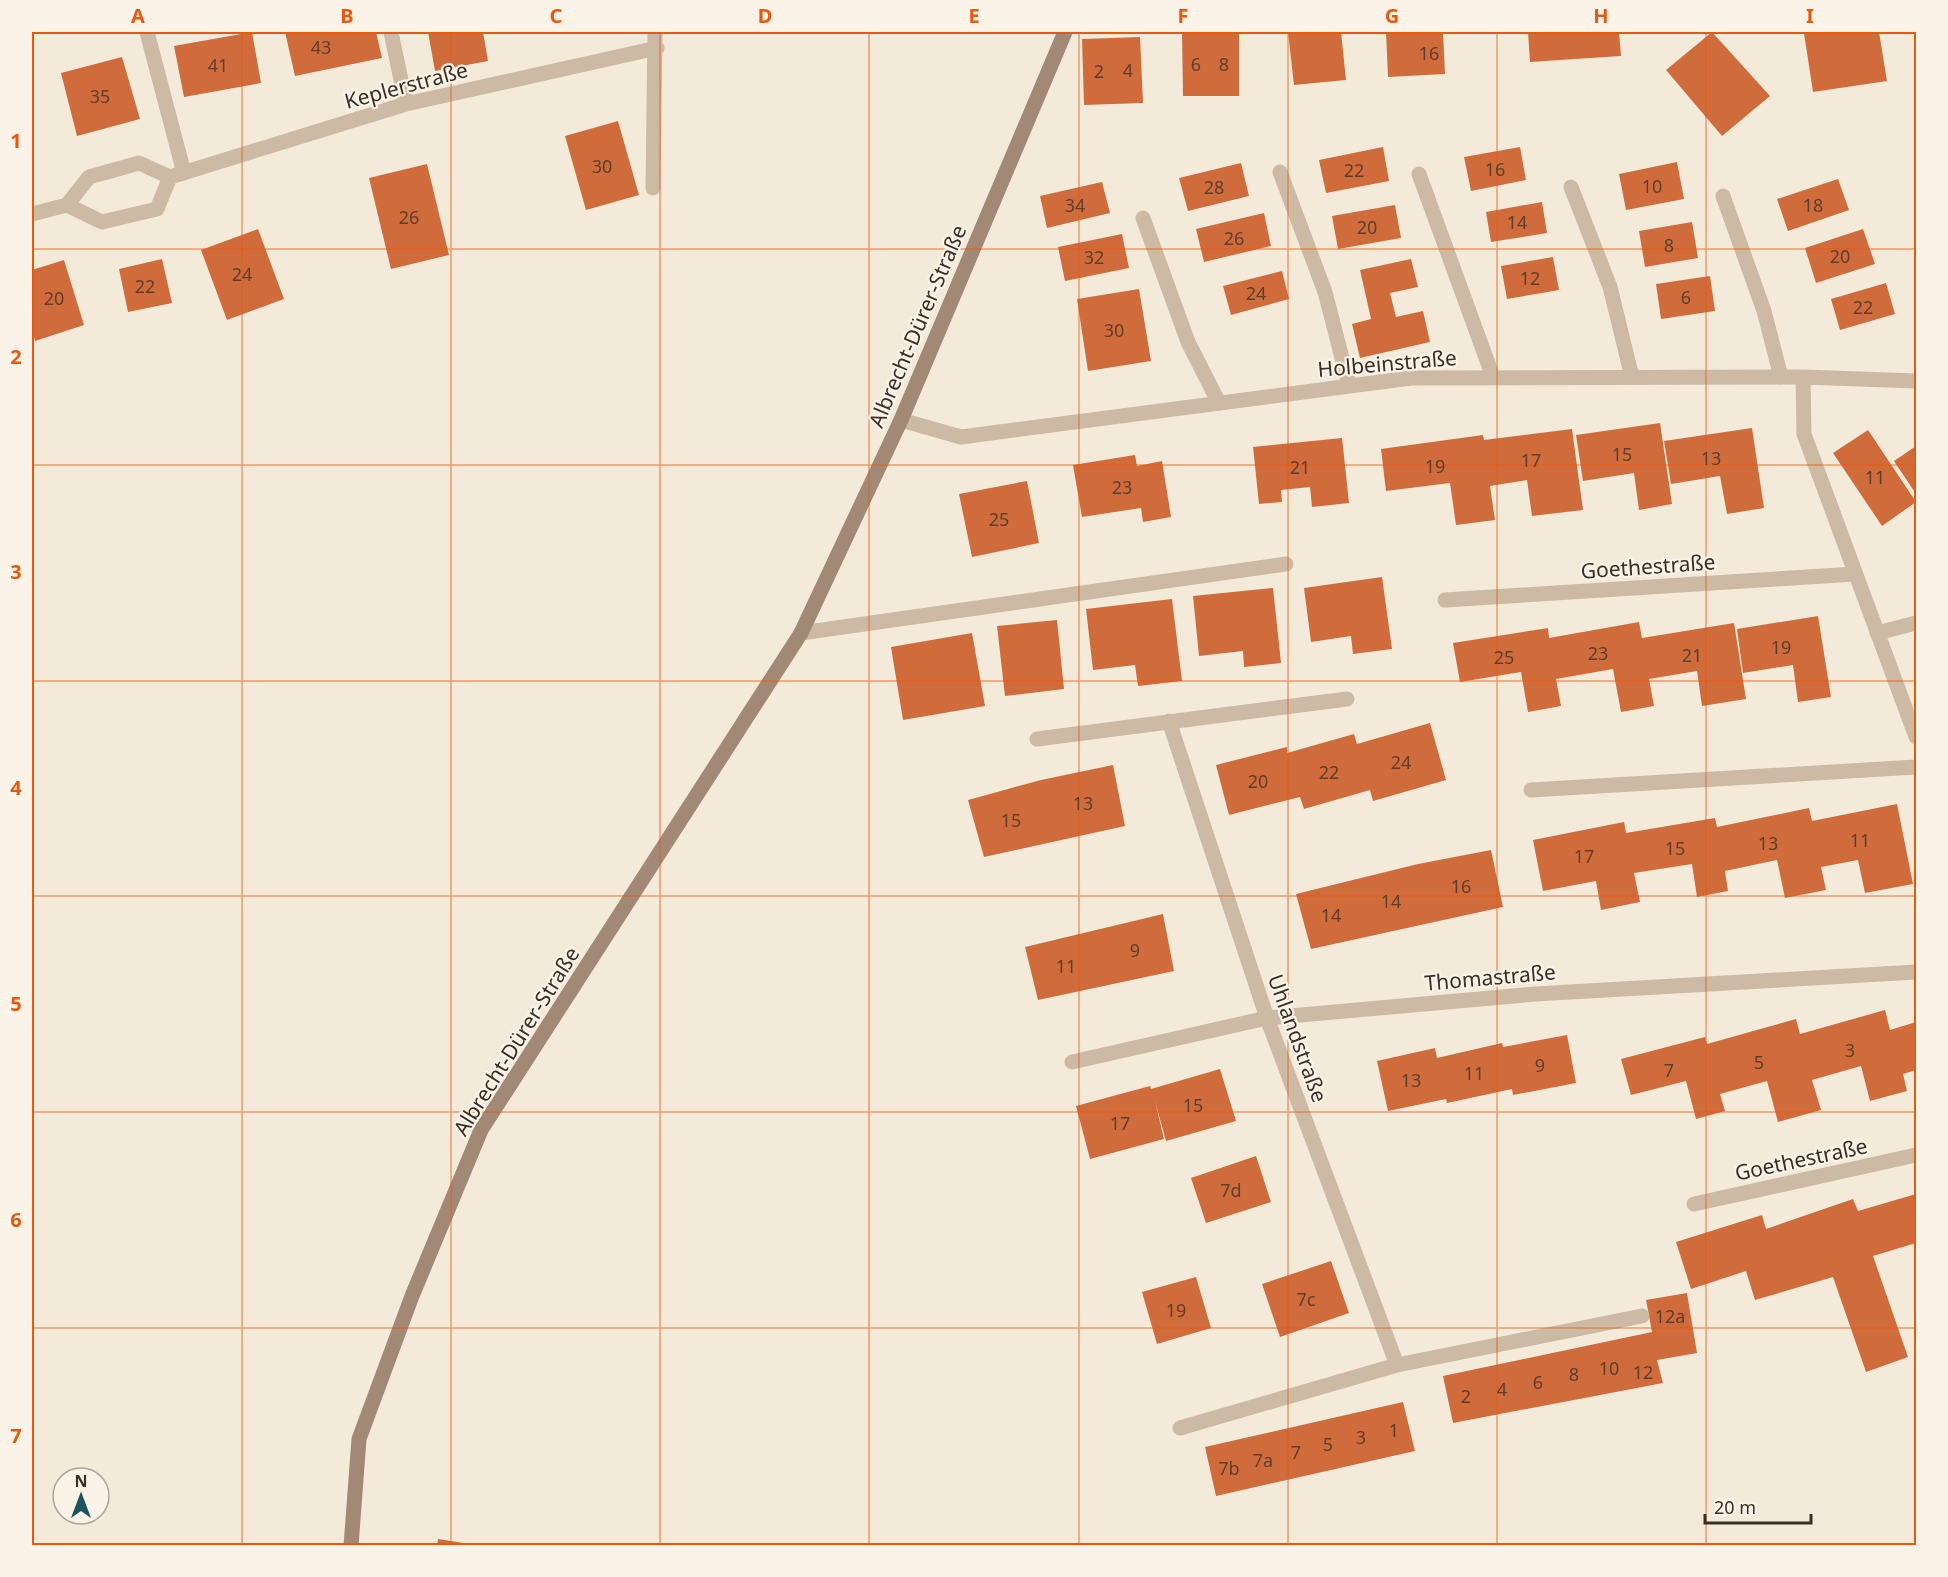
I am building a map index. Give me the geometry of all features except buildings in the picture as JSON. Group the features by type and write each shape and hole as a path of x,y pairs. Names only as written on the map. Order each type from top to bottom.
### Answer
{"street":[{"path":"67,205 102,222 157,209 177,175 147,32"},
{"path":"391,32 406,104"},
{"path":"653,188 657,48 655,32"},
{"name":"Albrecht-Dürer-Straße","path":"351,1545 359,1439 412,1296 481,1130 801,633 901,420 1065,32"},
{"name":"Keplerstraße","path":"177,175 406,104 657,48"},
{"path":"32,214 67,205 89,177 139,163 177,175"},
{"path":"1280,172 1326,292 1349,385"},
{"path":"1419,174 1493,377"},
{"path":"1571,188 1610,287 1632,377"},
{"path":"1723,196 1764,311 1781,377"},
{"path":"1143,218 1188,342 1219,403"},
{"path":"1803,377 1804,434 1917,736"},
{"name":"Holbeinstraße","path":"901,420 961,437 1411,378 1803,377 1917,381"},
{"path":"801,633 1286,564"},
{"name":"Goethestraße","path":"1445,600 1855,574"},
{"path":"1877,633 1917,623"},
{"path":"1037,739 1347,699"},
{"name":"Uhlandstraße","path":"1169,721 1267,1018 1397,1365"},
{"path":"1531,789 1917,767"},
{"name":"Thomastraße","path":"1071,1062 1267,1018 1536,994 1917,972"},
{"name":"Goethestraße","path":"1694,1204 1917,1155"},
{"path":"1180,1428 1397,1365 1642,1316"}]}
